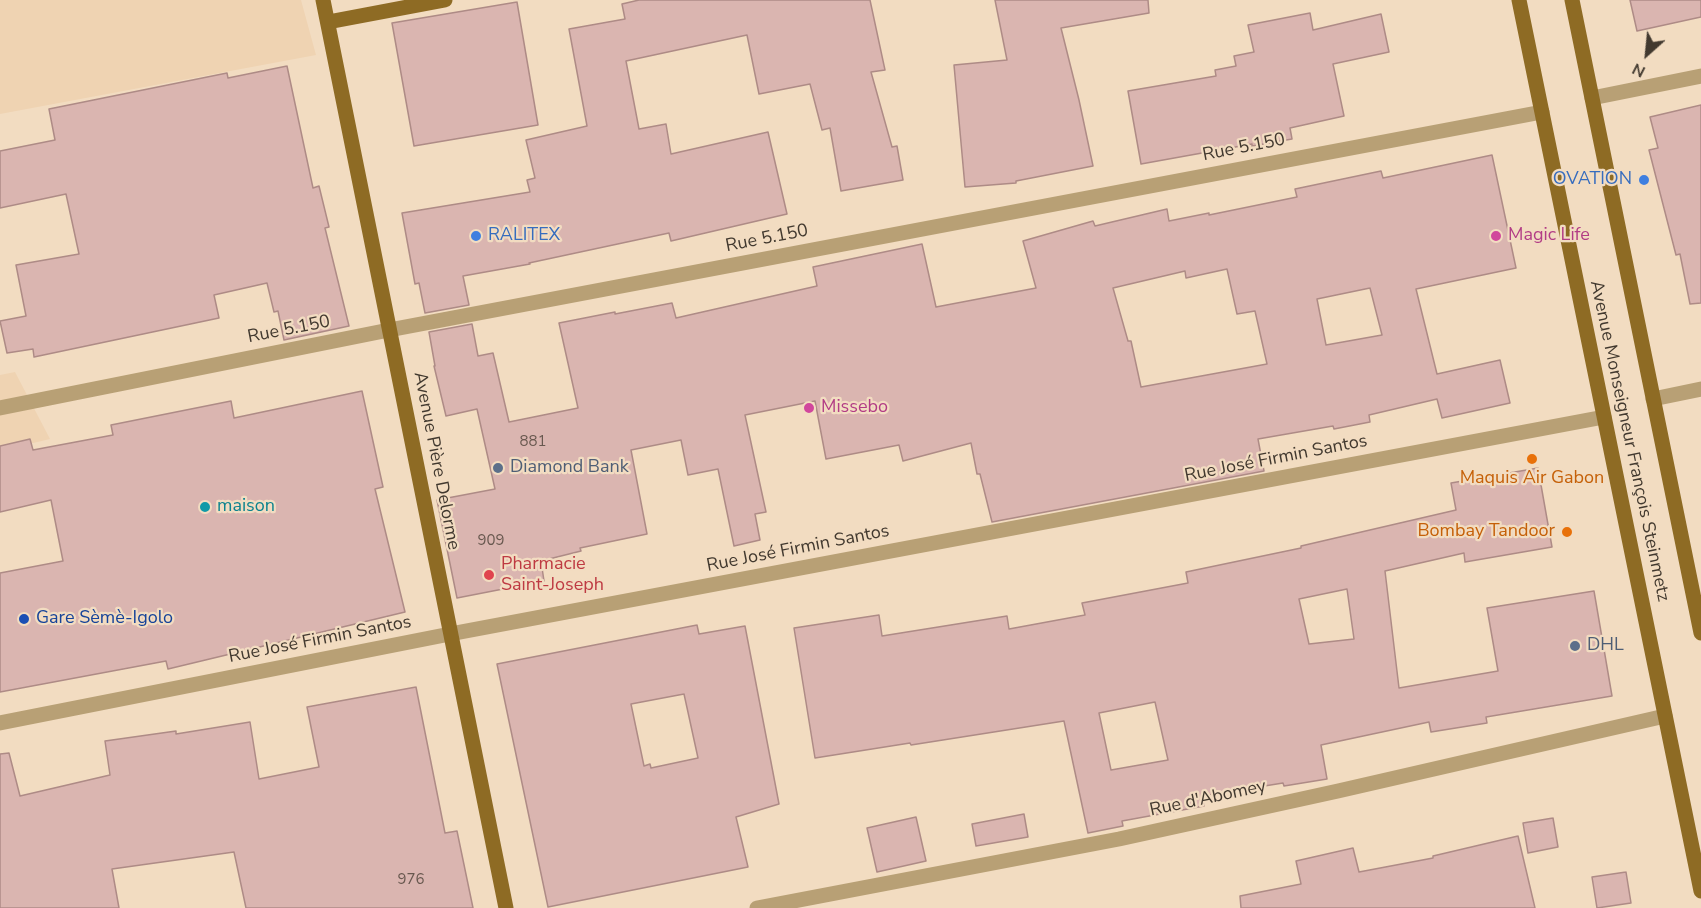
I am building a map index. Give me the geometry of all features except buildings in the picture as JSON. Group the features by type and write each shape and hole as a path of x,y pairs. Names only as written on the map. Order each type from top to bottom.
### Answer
{"main road":[{"name":"Avenue Pière Delorme","path":"323,0 506,908"},
{"path":"328,22 445,0"},
{"name":"Avenue Monseigneur François Steinmetz","path":"1519,0 1701,891"},
{"name":"Avenue Monseigneur François Steinmetz","path":"1572,0 1701,633"}],"street":[{"path":"1592,98 1701,75"},
{"name":"Rue 5.150","path":"0,408 389,330 1542,112"},
{"path":"1653,399 1701,389"},
{"name":"Rue José Firmin Santos","path":"0,723 450,633 1604,417"},
{"name":"Rue d'Abomey","path":"757,908 1130,836 1665,716"}],"shaded area":[{"path":"0,0 301,0 316,55 0,114"},
{"path":"15,372 50,439 0,451 0,375"}],"place":[{"name":"OVATION","path":"1644,180"},
{"name":"RALITEX","path":"476,236"},
{"name":"Magic Life","path":"1496,236"},
{"name":"Missebo","path":"809,408"},
{"name":"Maquis Air Gabon","path":"1532,459"},
{"name":"Diamond Bank","path":"498,468"},
{"name":"maison","path":"205,507"},
{"name":"Bombay Tandoor","path":"1567,532"},
{"name":"Pharmacie Saint-Joseph","path":"489,575"},
{"name":"Gare Sèmè-Igolo","path":"24,619"},
{"name":"DHL","path":"1575,646"}]}
